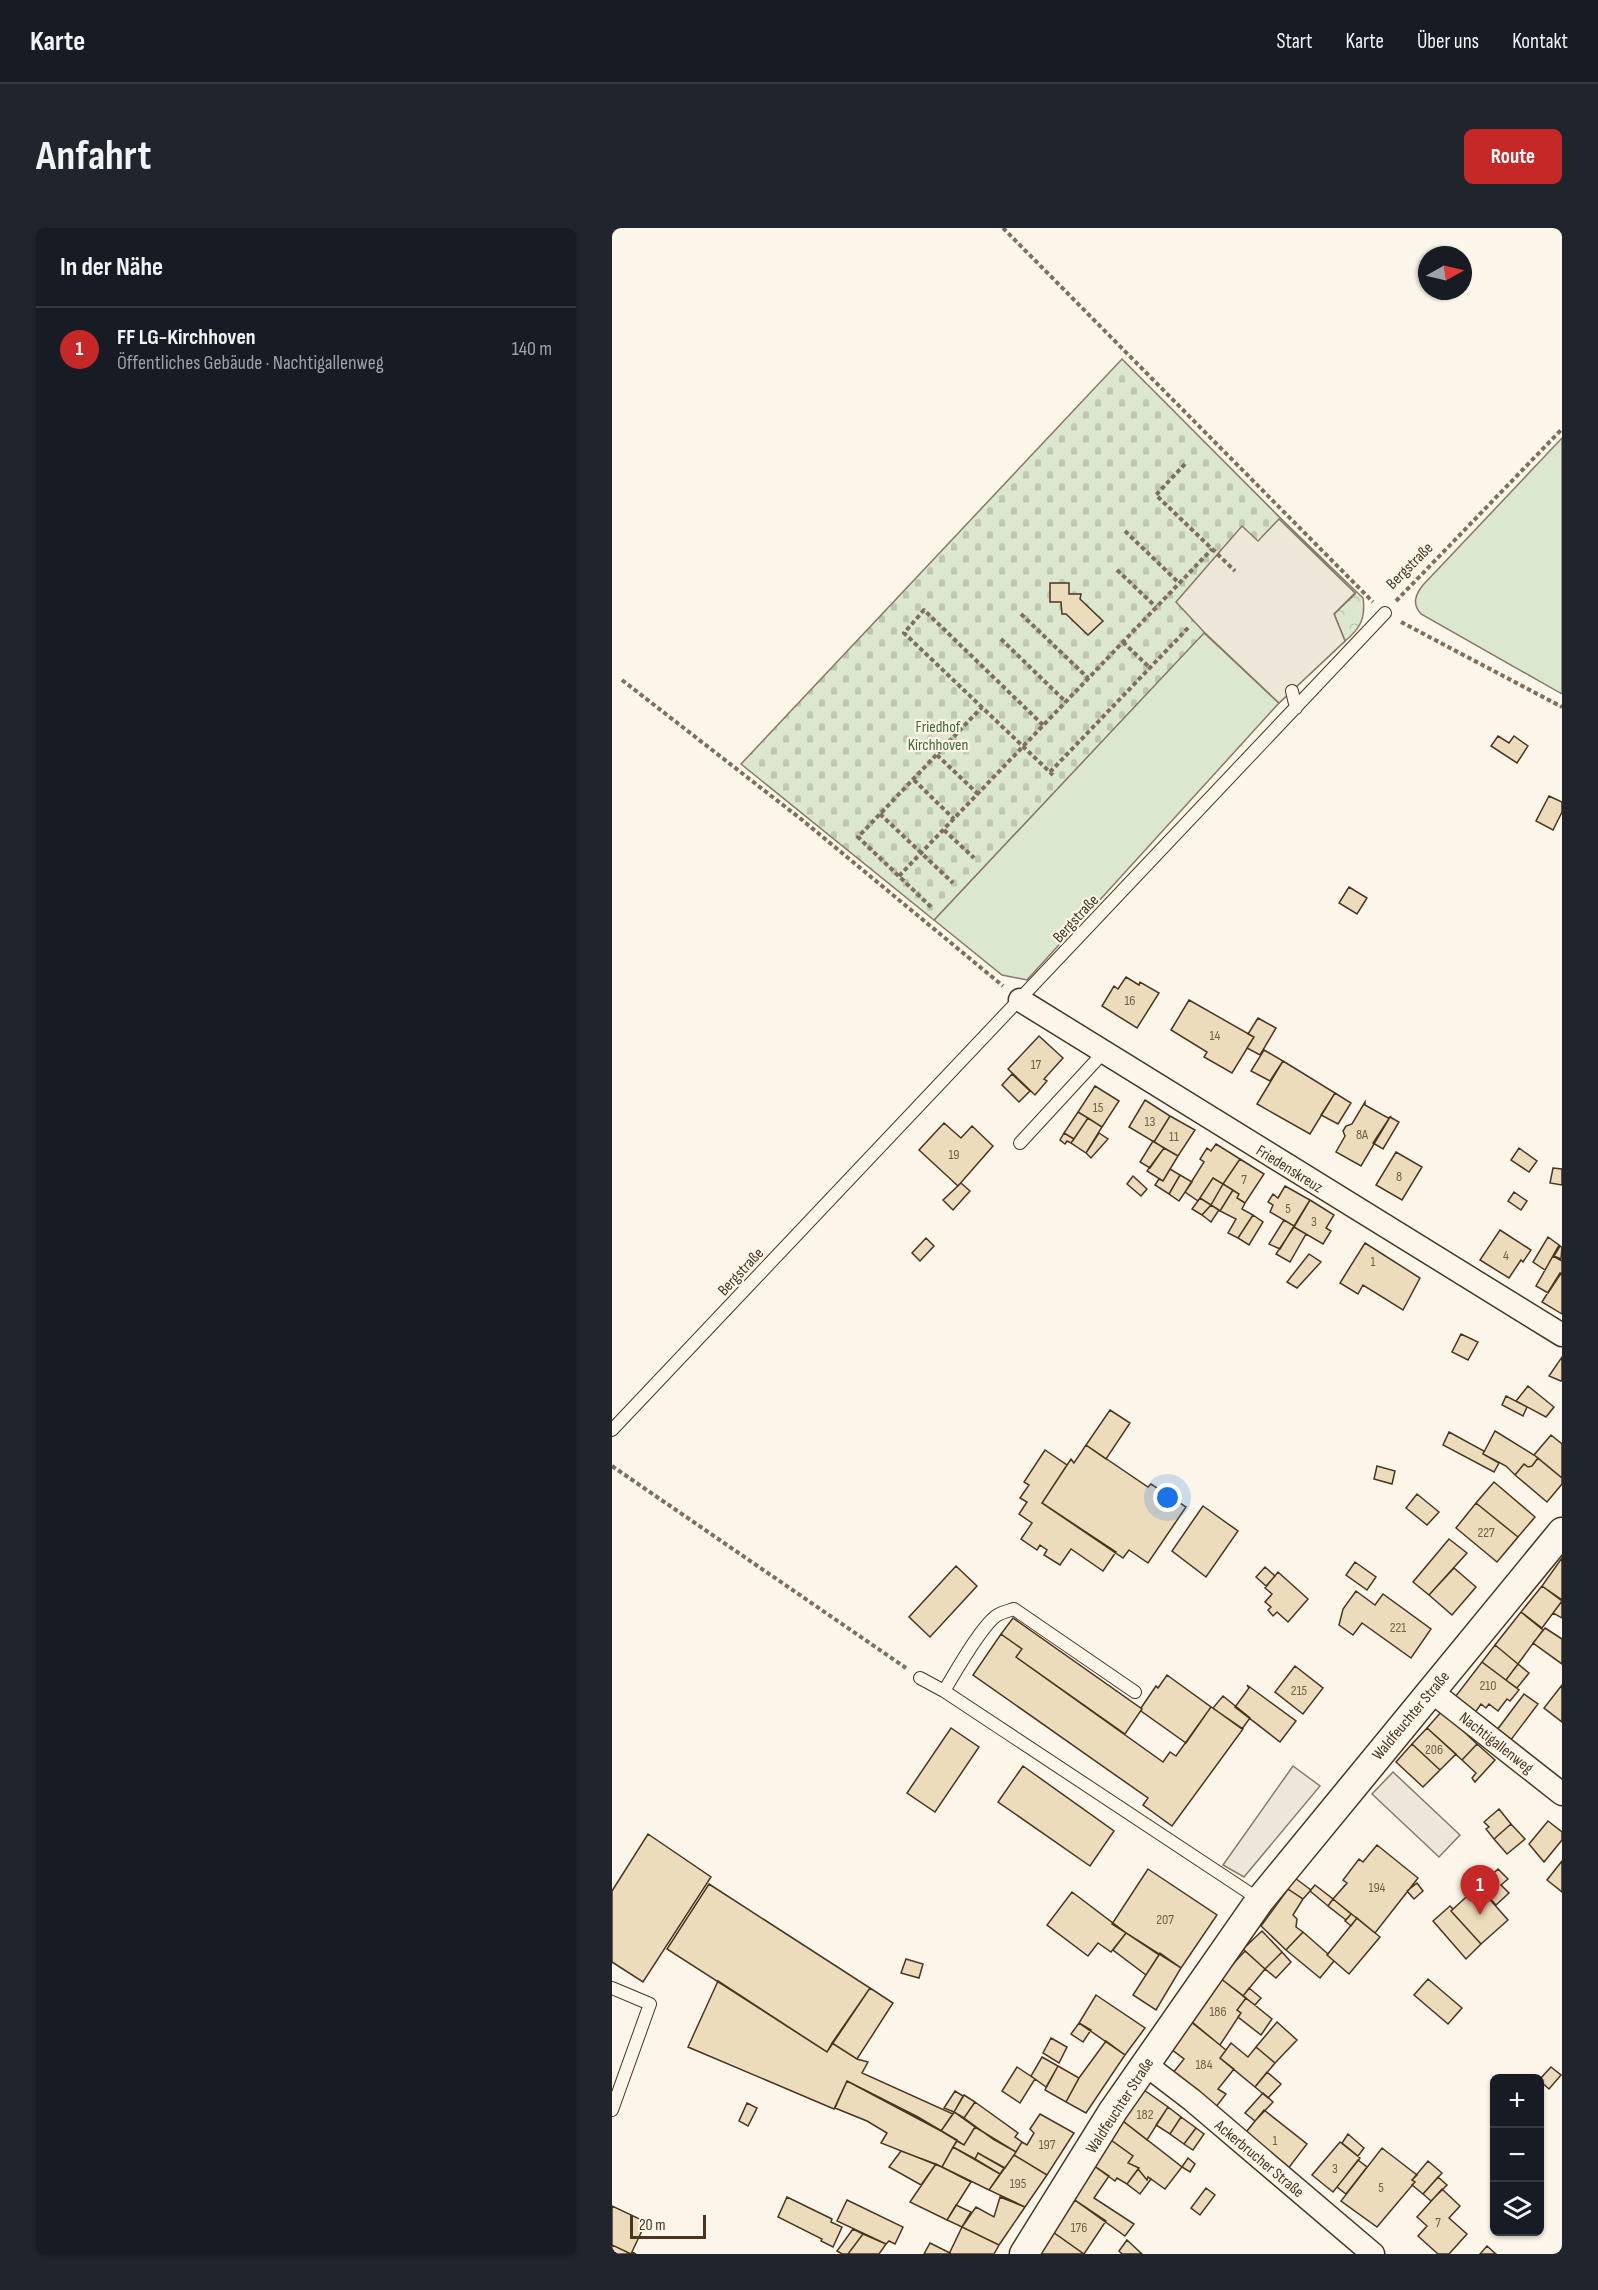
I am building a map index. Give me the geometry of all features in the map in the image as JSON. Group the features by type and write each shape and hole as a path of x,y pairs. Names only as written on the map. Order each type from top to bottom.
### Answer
{"street":[{"name":"Friedenskreuz","path":"1020,1000 1562,1335"},
{"name":"Waldfeuchter Straße","path":"1024,2254 1145,2064 1260,1900 1562,1532"},
{"name":"Nachtigallenweg","path":"1431,1690 1562,1794"},
{"name":"Ackerbrucher Straße","path":"1145,2064 1192,2100 1373,2254"}],"lane":[{"name":"Bergstraße","path":"612,1430 1296,708 1340,653 1385,613"},
{"path":"1292,691 1296,708"},
{"path":"1020,1143 1103,1053"},
{"path":"944,1691 963,1660 994,1618 1014,1609 1135,1692"},
{"path":"921,1678 1260,1900"},
{"path":"612,1988 650,2004 612,2110"}],"path":[{"path":"1003,228 1385,613 1562,707"},
{"name":"Bergstraße","path":"1385,613 1562,429"},
{"path":"1185,464 1156,495 1235,571"},
{"path":"1125,531 1179,583"},
{"path":"899,876 1212,549"},
{"path":"1117,570 1156,607"},
{"path":"1044,725 924,610 904,633 1052,774 1189,627"},
{"path":"1021,614 1088,678"},
{"path":"1001,639 1066,702"},
{"path":"1123,642 1150,668"},
{"path":"622,680 801,819 1020,1000"},
{"path":"932,907 858,837 982,707"},
{"path":"937,755 978,794"},
{"path":"914,779 954,819"},
{"path":"880,814 953,883"},
{"path":"944,830 974,858"},
{"path":"612,1466 921,1678"}],"green space":[{"name":"Friedhof Kirchhoven","path":"1122,359 1355,593 1334,614 1345,641 1279,703 1204,633 934,920 741,764"},
{"path":"1179,420 1363,598 1364,611 1361,622 1355,632 1345,641 1334,614 1355,594"},
{"path":"1562,438 1562,694 1421,614 1416,603 1416,596 1423,585"},
{"path":"1204,632 1279,703 1027,980 1002,975 934,920"}],"shaded area":[{"path":"1279,519 1355,593 1334,614 1345,641 1279,703 1204,632 1176,602 1242,526 1258,541"},
{"path":"1293,1766 1320,1786 1244,1877 1223,1865"},
{"path":"1393,1772 1460,1835 1439,1857 1372,1794"}],"building":[{"path":"1050,583 1069,583 1069,594 1081,594 1080,599 1103,621 1088,635 1066,614 1062,614 1061,602 1050,602"},
{"path":"1498,736 1509,743 1514,736 1528,746 1517,763 1491,746"},
{"path":"1549,796 1562,802 1562,812 1553,830 1536,821"},
{"path":"1349,887 1367,898 1357,914 1339,903"},
{"path":"1126,977 1159,993 1137,1028 1102,1006 1114,986 1118,989"},
{"path":"1189,1000 1254,1037 1232,1073 1204,1057 1207,1052 1171,1030"},
{"path":"1258,1018 1276,1028 1260,1055 1247,1048 1254,1037 1248,1034"},
{"path":"1039,1036 1063,1058 1044,1079 1047,1081 1035,1095 1008,1069"},
{"path":"1264,1050 1283,1061 1270,1081 1251,1071"},
{"path":"1283,1061 1335,1093 1310,1134 1257,1104"},
{"path":"1012,1074 1030,1091 1019,1102 1002,1085"},
{"path":"1095,1086 1119,1101 1102,1127 1078,1112"},
{"path":"1335,1093 1351,1103 1338,1124 1321,1115"},
{"path":"1145,1100 1170,1116 1154,1142 1129,1127"},
{"path":"1365,1102 1365,1105 1390,1117 1361,1166 1336,1152 1345,1136 1343,1131 1346,1126 1352,1124"},
{"path":"1078,1112 1088,1118 1074,1139 1064,1133"},
{"path":"1170,1116 1195,1130 1178,1156 1154,1142"},
{"path":"1390,1117 1399,1122 1383,1149 1373,1143"},
{"path":"1088,1118 1102,1127 1086,1153 1071,1143"},
{"path":"944,1123 961,1138 972,1126 993,1146 958,1186 919,1150"},
{"path":"1064,1133 1074,1139 1071,1143 1067,1141 1065,1144 1060,1140"},
{"path":"1099,1133 1108,1139 1091,1158 1086,1153"},
{"path":"1153,1141 1164,1148 1150,1168 1140,1162"},
{"path":"1216,1144 1240,1159 1223,1184 1213,1178 1198,1201 1185,1192 1204,1162 1200,1159 1207,1148 1211,1151"},
{"path":"1164,1148 1178,1156 1163,1181 1147,1171"},
{"path":"1519,1148 1537,1161 1529,1172 1511,1160"},
{"path":"1396,1152 1422,1167 1402,1200 1376,1185"},
{"path":"1240,1159 1264,1174 1245,1203 1237,1198 1239,1194 1223,1184"},
{"path":"1553,1168 1562,1169 1562,1185 1550,1183"},
{"path":"1170,1169 1180,1175 1169,1194 1155,1185 1159,1179 1163,1181"},
{"path":"1180,1175 1192,1182 1179,1201 1169,1194"},
{"path":"1133,1176 1147,1189 1141,1196 1127,1184"},
{"path":"1213,1178 1223,1184 1211,1205 1200,1198"},
{"path":"961,1183 970,1191 953,1210 943,1200"},
{"path":"1223,1184 1233,1190 1220,1211 1211,1205"},
{"path":"1285,1186 1310,1200 1294,1226 1270,1212 1273,1205 1268,1202 1273,1194 1278,1198"},
{"path":"1233,1190 1239,1194 1237,1198 1245,1203 1242,1209 1253,1215 1238,1238 1228,1233 1236,1219 1220,1211"},
{"path":"1514,1192 1527,1201 1521,1210 1508,1201"},
{"path":"1200,1198 1211,1205 1202,1215 1192,1209"},
{"path":"1310,1200 1334,1215 1326,1228 1331,1231 1323,1244 1294,1227"},
{"path":"1211,1205 1219,1210 1211,1222 1202,1215"},
{"path":"1253,1215 1263,1222 1249,1245 1238,1238"},
{"path":"1284,1220 1294,1226 1280,1249 1269,1244"},
{"path":"1294,1227 1306,1234 1290,1262 1276,1254"},
{"path":"1500,1230 1531,1250 1509,1278 1480,1260"},
{"path":"1548,1237 1559,1245 1545,1270 1533,1262"},
{"path":"926,1238 934,1246 920,1261 912,1253"},
{"path":"1365,1243 1420,1278 1403,1310 1363,1285 1358,1294 1340,1283"},
{"path":"1560,1246 1562,1247 1561,1259 1554,1256"},
{"path":"1309,1254 1321,1262 1297,1288 1287,1282"},
{"path":"1553,1256 1562,1261 1562,1272 1548,1293 1536,1286"},
{"path":"1560,1273 1562,1275 1562,1314 1542,1302"},
{"path":"1461,1334 1478,1342 1468,1360 1452,1352"},
{"path":"1562,1357 1562,1380 1561,1381 1549,1376"},
{"path":"1528,1386 1554,1407 1546,1417 1516,1401"},
{"path":"1506,1396 1527,1407 1523,1416 1502,1405"},
{"path":"1110,1410 1130,1423 1106,1459 1086,1445"},
{"path":"1495,1431 1538,1458 1532,1466 1528,1467 1524,1464 1515,1475 1506,1466 1483,1454"},
{"path":"1449,1432 1484,1451 1483,1454 1499,1463 1494,1472 1443,1445"},
{"path":"1551,1435 1562,1444 1562,1478 1534,1455"},
{"path":"1086,1445 1148,1487 1151,1484 1186,1507 1148,1563 1129,1550 1123,1558 1042,1503 1071,1459 1074,1463"},
{"path":"1045,1450 1067,1465 1042,1503 1116,1552 1103,1571 1071,1549 1060,1565 1044,1555 1047,1550 1040,1545 1037,1550 1021,1539 1032,1523 1019,1514 1027,1502 1020,1498 1029,1485 1024,1482"},
{"path":"1538,1458 1562,1478 1562,1484 1547,1502 1515,1475 1524,1464 1528,1467 1532,1466"},
{"path":"1377,1466 1395,1471 1392,1484 1374,1479"},
{"path":"1494,1482 1535,1517 1518,1537 1476,1503"},
{"path":"1417,1494 1439,1512 1427,1525 1406,1508"},
{"path":"1476,1503 1518,1537 1497,1562 1456,1528"},
{"path":"1203,1506 1238,1531 1206,1577 1172,1551"},
{"path":"1449,1539 1467,1553 1429,1595 1413,1582"},
{"path":"1562,1558 1562,1600 1542,1586"},
{"path":"1355,1562 1376,1577 1367,1590 1346,1575"},
{"path":"956,1566 977,1586 930,1637 909,1617"},
{"path":"1265,1567 1275,1576 1266,1586 1256,1577"},
{"path":"1454,1568 1476,1587 1452,1615 1429,1595"},
{"path":"1278,1572 1308,1599 1288,1622 1277,1612 1273,1616 1268,1610 1271,1607 1265,1602 1272,1594 1265,1588"},
{"path":"1542,1586 1562,1601 1542,1628 1521,1612"},
{"path":"1356,1591 1375,1605 1383,1594 1431,1629 1411,1658 1362,1623 1353,1635 1339,1625 1343,1609"},
{"path":"1562,1601 1562,1618 1553,1613"},
{"path":"1521,1612 1543,1630 1518,1664 1495,1645"},
{"path":"1013,1618 1142,1709 1125,1734 1016,1657 1022,1649 1001,1634"},
{"path":"1545,1628 1562,1639 1562,1664 1533,1643"},
{"path":"1001,1634 1022,1649 1016,1657 1163,1762 1170,1752 1176,1756 1211,1707 1243,1729 1172,1826 1143,1805 1148,1798 973,1675"},
{"path":"1495,1645 1518,1664 1506,1680 1482,1662"},
{"path":"1482,1662 1519,1690 1510,1701 1507,1699 1498,1711 1489,1704 1486,1708 1481,1704 1472,1717 1452,1701"},
{"path":"1518,1664 1529,1673 1517,1688 1506,1680"},
{"path":"1295,1666 1323,1688 1303,1714 1275,1692"},
{"path":"1167,1675 1211,1707 1186,1743 1141,1711 1156,1686 1158,1688"},
{"path":"1247,1685 1296,1721 1280,1742 1235,1707 1249,1688"},
{"path":"1562,1685 1562,1722 1544,1708"},
{"path":"1524,1694 1538,1704 1507,1745 1494,1734"},
{"path":"1223,1696 1250,1718 1242,1729 1213,1708"},
{"path":"1442,1711 1477,1744 1462,1760 1427,1728"},
{"path":"951,1728 979,1747 935,1812 907,1793"},
{"path":"1427,1728 1456,1754 1440,1770 1412,1744"},
{"path":"1412,1744 1440,1770 1423,1787 1396,1762"},
{"path":"1477,1744 1495,1760 1475,1782 1472,1778 1476,1773 1462,1760"},
{"path":"1023,1766 1114,1831 1090,1866 998,1802"},
{"path":"1499,1809 1511,1824 1494,1839 1486,1829 1489,1827 1484,1822"},
{"path":"1548,1821 1562,1832 1562,1840 1544,1862 1529,1844"},
{"path":"1511,1824 1525,1839 1507,1854 1494,1839"},
{"path":"648,1834 711,1877 643,1982 612,1962 612,1891"},
{"path":"1377,1845 1418,1878 1375,1933 1333,1899 1347,1883 1343,1880 1359,1859 1363,1862"},
{"path":"1562,1861 1562,1892 1547,1880"},
{"path":"1148,1869 1217,1915 1181,1968 1112,1924"},
{"path":"1498,1869 1508,1879 1501,1885 1509,1893 1496,1905 1479,1887"},
{"path":"1295,1878 1311,1890 1303,1899 1288,1889"},
{"path":"1417,1883 1423,1891 1414,1899 1407,1891"},
{"path":"709,1884 870,1988 827,2052 667,1949"},
{"path":"1315,1885 1333,1899 1328,1906 1310,1891"},
{"path":"1478,1886 1508,1920 1481,1944 1451,1911"},
{"path":"1288,1889 1303,1899 1293,1915 1297,1919 1296,1927 1303,1932 1286,1950 1261,1926"},
{"path":"1072,1892 1126,1933 1111,1952 1098,1943 1088,1956 1047,1925"},
{"path":"1333,1899 1351,1914 1346,1920 1328,1906"},
{"path":"1450,1906 1453,1909 1451,1911 1481,1944 1466,1959 1433,1921"},
{"path":"1351,1914 1357,1918 1351,1926 1345,1921"},
{"path":"1357,1918 1380,1937 1349,1974 1327,1955"},
{"path":"1262,1931 1282,1952 1265,1969 1243,1949"},
{"path":"1303,1932 1334,1961 1320,1978 1286,1950"},
{"path":"1126,1933 1159,1955 1146,1975 1113,1950"},
{"path":"1245,1951 1265,1969 1243,1996 1220,1978"},
{"path":"1282,1952 1291,1962 1276,1978 1265,1969"},
{"path":"1160,1953 1181,1968 1156,2010 1133,1995"},
{"path":"906,1959 923,1964 919,1978 901,1973"},
{"path":"1220,1978 1246,1998 1237,2010 1241,2013 1220,2045 1190,2021"},
{"path":"1428,1979 1462,2008 1448,2024 1414,1995"},
{"path":"718,1981 827,2052 832,2043 857,2059 868,2062 862,2073 953,2114 941,2131 847,2081 834,2109 688,2047"},
{"path":"870,1988 893,2003 857,2059 832,2043"},
{"path":"1249,1988 1261,1998 1255,2005 1243,1996"},
{"path":"1096,1995 1145,2028 1125,2055 1079,2023"},
{"path":"1246,1998 1272,2019 1261,2035 1238,2017 1241,2013 1237,2010"},
{"path":"1192,2022 1226,2050 1220,2058 1234,2069 1218,2089 1226,2094 1212,2112 1169,2078 1184,2059 1171,2049"},
{"path":"1277,2022 1297,2040 1275,2063 1256,2047"},
{"path":"1079,2023 1091,2030 1083,2042 1071,2034"},
{"path":"1051,2038 1067,2047 1059,2063 1043,2053"},
{"path":"1106,2041 1125,2055 1086,2113 1066,2102 1079,2078"},
{"path":"1231,2043 1248,2057 1256,2047 1275,2063 1255,2087 1220,2058"},
{"path":"1042,2057 1058,2066 1046,2087 1031,2076"},
{"path":"1058,2066 1079,2078 1066,2102 1045,2090"},
{"path":"1017,2067 1035,2079 1020,2103 1002,2091"},
{"path":"1551,2067 1561,2075 1549,2089 1544,2084 1544,2075"},
{"path":"1267,2072 1281,2084 1268,2098 1255,2087"},
{"path":"847,2081 918,2117 957,2140 942,2167 881,2143 887,2133 867,2121 835,2108"},
{"path":"1144,2090 1168,2107 1147,2140 1123,2121"},
{"path":"955,2091 963,2096 954,2112 944,2108"},
{"path":"1263,2093 1273,2102 1255,2121 1245,2113"},
{"path":"964,2095 975,2102 964,2118 954,2112"},
{"path":"975,2102 1018,2133 1015,2137 1022,2142 1016,2152 964,2118"},
{"path":"747,2103 757,2108 748,2126 739,2121"},
{"path":"1168,2107 1181,2117 1170,2134 1156,2125"},
{"path":"1264,2110 1307,2144 1287,2170 1243,2136"},
{"path":"954,2112 975,2127 964,2145 941,2131"},
{"path":"1040,2114 1074,2133 1047,2175 1014,2155 1022,2142 1027,2145 1034,2133 1030,2129"},
{"path":"1181,2117 1196,2128 1184,2144 1170,2134"},
{"path":"1123,2121 1182,2167 1165,2189 1148,2177 1147,2180 1139,2168 1128,2163 1133,2156 1111,2140"},
{"path":"975,2127 1016,2152 1005,2168 978,2153 975,2159 953,2147 957,2141 964,2145"},
{"path":"1196,2128 1204,2134 1193,2150 1184,2144"},
{"path":"1348,2134 1364,2148 1358,2156 1342,2143"},
{"path":"1111,2140 1133,2156 1128,2163 1139,2168 1127,2184 1117,2178 1115,2181 1093,2165"},
{"path":"1340,2142 1360,2158 1333,2192 1312,2175"},
{"path":"953,2147 1000,2174 989,2190 942,2167"},
{"path":"1382,2148 1417,2175 1412,2180 1415,2182 1377,2227 1341,2201"},
{"path":"901,2151 936,2164 921,2185 889,2167"},
{"path":"978,2153 1004,2168 1000,2174 975,2159"},
{"path":"1014,2155 1047,2175 1025,2207 989,2190"},
{"path":"1188,2158 1195,2164 1190,2172 1182,2167"},
{"path":"1358,2160 1367,2167 1346,2194 1337,2187"},
{"path":"1428,2161 1442,2173 1423,2194 1412,2185 1415,2182 1412,2180"},
{"path":"936,2164 971,2182 947,2220 910,2202"},
{"path":"1093,2165 1109,2176 1094,2198 1134,2224 1125,2236 1072,2198"},
{"path":"1138,2169 1147,2180 1148,2177 1151,2179 1140,2194 1127,2184"},
{"path":"1438,2177 1447,2185 1431,2201 1423,2194"},
{"path":"1206,2188 1215,2195 1200,2215 1191,2208"},
{"path":"1442,2189 1460,2206 1449,2218 1467,2234 1449,2254 1438,2254 1418,2236 1427,2226 1417,2217"},
{"path":"787,2197 832,2219 831,2222 842,2227 833,2247 778,2217"},
{"path":"1000,2197 1025,2207 999,2245 962,2227 976,2207 994,2217"},
{"path":"847,2200 903,2227 895,2244 889,2241 886,2244 837,2221"},
{"path":"1075,2200 1106,2221 1084,2254 1053,2232"},
{"path":"956,2205 971,2212 962,2227 947,2220"},
{"path":"612,2206 646,2222 631,2254 612,2245"},
{"path":"962,2227 999,2245 994,2254 949,2254"},
{"path":"853,2229 863,2234 848,2254 842,2254 837,2251"},
{"path":"1053,2232 1084,2254 1038,2254"},
{"path":"863,2234 886,2244 879,2254 848,2254"},
{"path":"1127,2240 1142,2254 1122,2254 1119,2251"},
{"path":"930,2243 950,2253 924,2254"},
{"path":"612,2245 631,2254 612,2254"},
{"path":"1487,2246 1496,2254 1480,2254"}],"place":[{"name":"FF LG-Kirchhoven","path":"1480,1915"}]}
